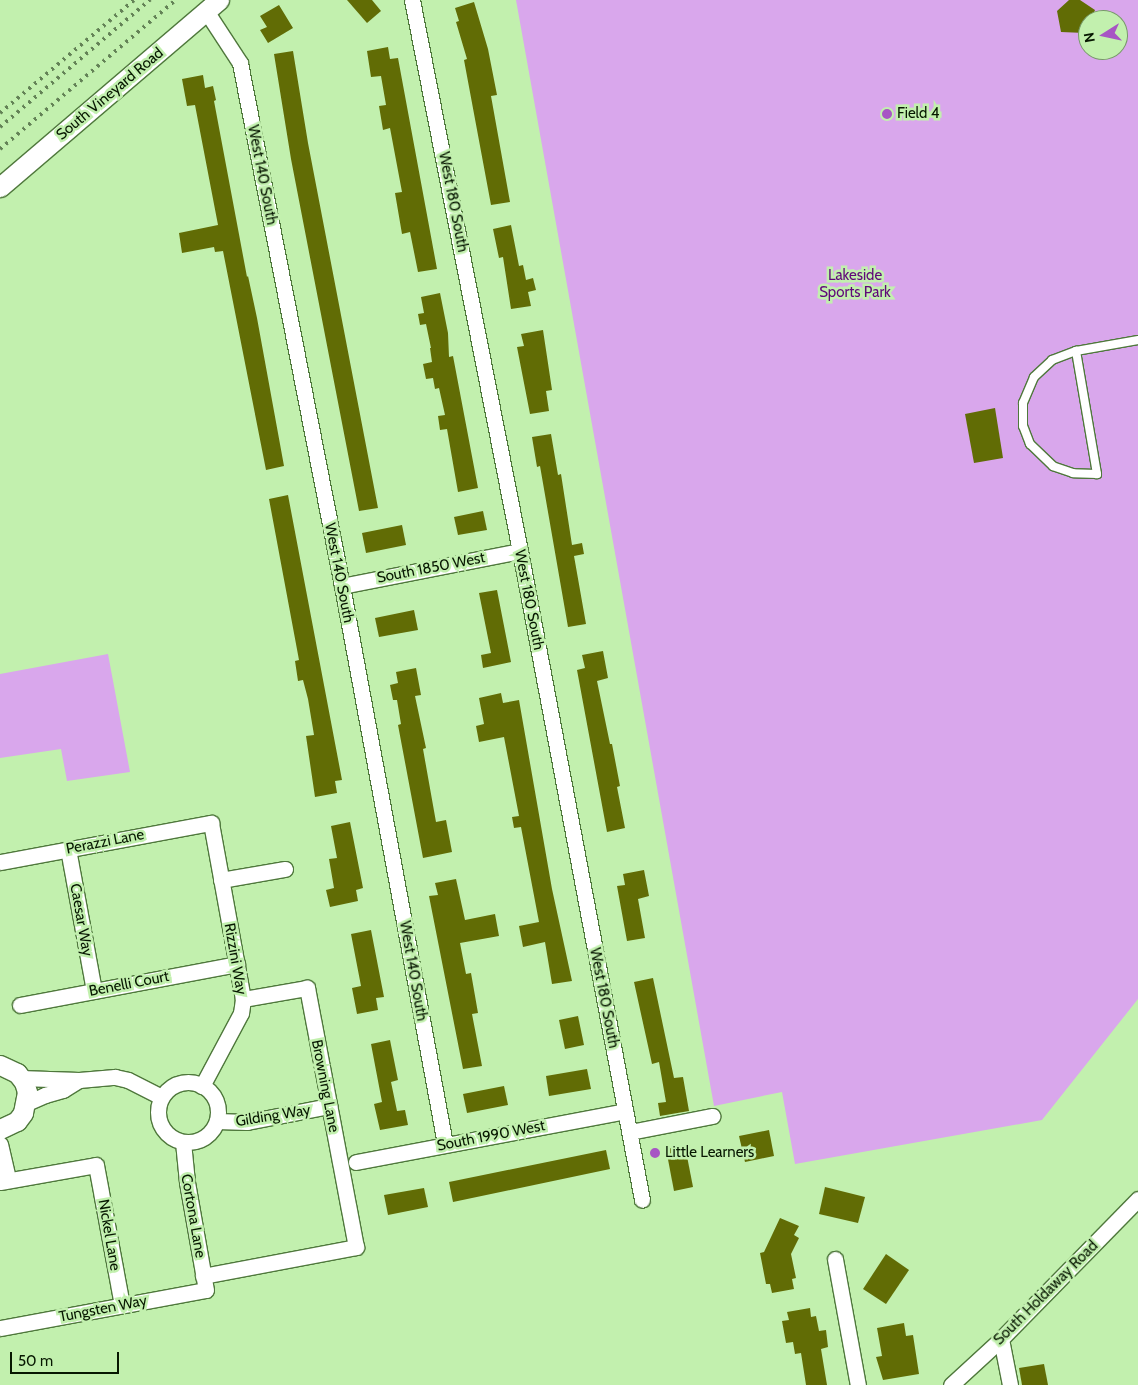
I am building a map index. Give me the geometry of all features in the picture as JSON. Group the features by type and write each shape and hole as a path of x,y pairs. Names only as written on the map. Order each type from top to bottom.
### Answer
{"street":[{"name":"West 180 South","path":"412,0 520,551 642,1200"},
{"name":"South Vineyard Road","path":"0,187 212,6"},
{"name":"West 140 South","path":"212,6 240,63 342,586 445,1144"},
{"name":"South 1850 West","path":"342,586 520,551"},
{"name":"Perazzi Lane","path":"0,862 211,823"},
{"name":"Rizzini Way","path":"202,1086 240,1013 244,1000 211,823"},
{"name":"Caesar Way","path":"68,849 94,991"},
{"path":"221,880 285,869"},
{"name":"Benelli Court","path":"20,1004 237,964"},
{"name":"Browning Lane","path":"244,1000 307,988 356,1247"},
{"path":"7,1066 79,1080 115,1077 128,1080 161,1097"},
{"path":"4,1181 3,1136 23,1113 27,1103 27,1092 7,1066"},
{"path":"27,1103 63,1090 79,1080"},
{"path":"191,1082 202,1086 213,1096 217,1104 217,1122 206,1136 199,1140 183,1142 173,1138 161,1125 158,1116 161,1097 173,1086 182,1083 191,1082"},
{"name":"Gilding Way","path":"217,1122 246,1122 329,1106"},
{"name":"South 1990 West","path":"356,1162 625,1111"},
{"path":"630,1132 712,1116"},
{"name":"Cortona Lane","path":"183,1142 187,1182 204,1283"},
{"name":"Nickel Lane","path":"4,1181 96,1165 122,1305"},
{"name":"South Holdaway Road","path":"951,1385 1001,1339 1138,1199"},
{"name":"Tungsten Way","path":"0,1328 122,1305 204,1283 356,1247"},
{"path":"835,1259 858,1385"},
{"path":"1001,1339 1010,1385"}],"lane":[{"path":"1076,351 1097,474 1073,473 1053,466 1030,444 1023,426 1023,403 1034,377 1052,360 1076,351 1138,340"}],"green space":[{"name":"Lakeside Sports Park","path":"516,0 1138,0 1138,999 1042,1120 795,1164 782,1092 714,1106"},
{"path":"108,654 130,772 67,781 61,749 0,758 0,674"}],"building":[{"path":"347,0 372,0 381,11 367,23"},
{"path":"1069,0 1080,0 1095,10 1078,10 1078,33 1061,32 1057,11"},
{"path":"474,2 488,49 497,95 491,96 510,202 491,205 464,60 467,59 456,22 459,21 455,8"},
{"path":"279,5 293,28 268,43 260,30 267,27 260,16"},
{"path":"388,47 390,59 398,58 437,269 418,272 410,232 402,234 395,193 402,192 390,128 383,130 379,106 386,105 381,76 371,77 367,51"},
{"path":"293,51 308,143 378,508 359,511 291,159 274,54"},
{"path":"203,75 205,88 213,86 216,100 214,101 284,466 266,470 223,251 215,252 214,247 182,253 179,233 218,225 195,105 187,106 182,79"},
{"path":"511,225 519,266 523,265 526,280 533,278 536,290 528,292 531,306 511,309 503,257 499,258 493,229"},
{"path":"440,293 448,333 449,357 453,356 478,488 458,492 447,429 440,430 438,416 445,415 439,388 435,389 433,378 426,379 423,364 432,362 431,348 426,324 420,325 418,314 424,313 421,297"},
{"path":"543,330 552,390 546,391 549,411 530,414 517,347 524,346 521,334"},
{"path":"995,408 1003,458 974,463 965,414"},
{"path":"551,434 558,475 561,474 572,545 582,543 584,554 574,556 586,624 568,627 540,466 537,467 532,437"},
{"path":"288,495 342,780 335,781 337,793 315,797 306,736 314,735 303,680 298,681 295,661 299,660 269,499"},
{"path":"483,511 487,530 458,535 454,517"},
{"path":"402,525 406,545 366,553 362,533"},
{"path":"497,590 511,662 483,668 481,655 491,653 479,593"},
{"path":"414,610 418,630 379,637 375,618"},
{"path":"603,651 608,678 597,681 620,786 617,787 625,828 607,832 577,670 585,668 582,655"},
{"path":"416,668 421,695 415,696 426,748 423,749 436,822 446,820 452,852 423,858 398,725 401,724 397,700 393,700 390,685 398,683 396,672"},
{"path":"501,693 503,703 519,700 552,889 572,981 552,984 545,942 523,947 519,926 539,922 521,827 514,828 512,817 519,816 504,737 479,742 476,726 484,724 479,698"},
{"path":"350,822 363,888 356,890 358,901 330,907 326,890 334,888 329,859 337,858 331,826"},
{"path":"644,870 649,896 638,899 645,938 627,941 617,886 625,885 623,874"},
{"path":"456,879 465,920 495,914 499,936 460,943 466,974 471,973 478,1013 472,1014 482,1066 463,1069 429,896 438,895 435,883"},
{"path":"371,930 384,997 376,998 378,1010 357,1014 352,988 361,986 351,934"},
{"path":"653,978 674,1078 683,1077 689,1111 660,1116 658,1103 666,1102 659,1062 652,1064 634,982"},
{"path":"578,1016 584,1045 565,1049 559,1020"},
{"path":"390,1040 398,1080 391,1082 397,1111 405,1110 408,1125 380,1130 374,1104 382,1102 371,1044"},
{"path":"587,1069 591,1089 549,1096 546,1076"},
{"path":"504,1086 508,1105 467,1113 463,1094"},
{"path":"769,1130 774,1156 745,1162 739,1136"},
{"path":"685,1146 693,1187 674,1191 666,1149"},
{"path":"606,1150 610,1169 453,1202 449,1182"},
{"path":"825,1187 865,1197 858,1223 819,1214"},
{"path":"424,1188 428,1207 388,1215 384,1195"},
{"path":"780,1218 799,1226 794,1235 799,1238 791,1254 796,1278 792,1279 794,1289 772,1293 770,1284 766,1284 760,1253 764,1252"},
{"path":"886,1254 909,1270 886,1304 863,1289"},
{"path":"810,1308 811,1317 816,1316 819,1331 826,1330 828,1347 821,1349 827,1385 806,1385 801,1353 795,1354 793,1342 786,1343 782,1321 789,1320 787,1312"},
{"path":"904,1323 906,1336 913,1335 919,1374 883,1380 876,1357 882,1356 877,1328"},
{"path":"1044,1364 1048,1385 1022,1385 1019,1368"}],"railway":[{"path":"0,113 134,0"},
{"path":"0,127 150,0"},
{"path":"0,149 176,0"}],"place":[{"name":"Field 4","path":"887,114"},
{"name":"Little Learners","path":"655,1153"}]}
